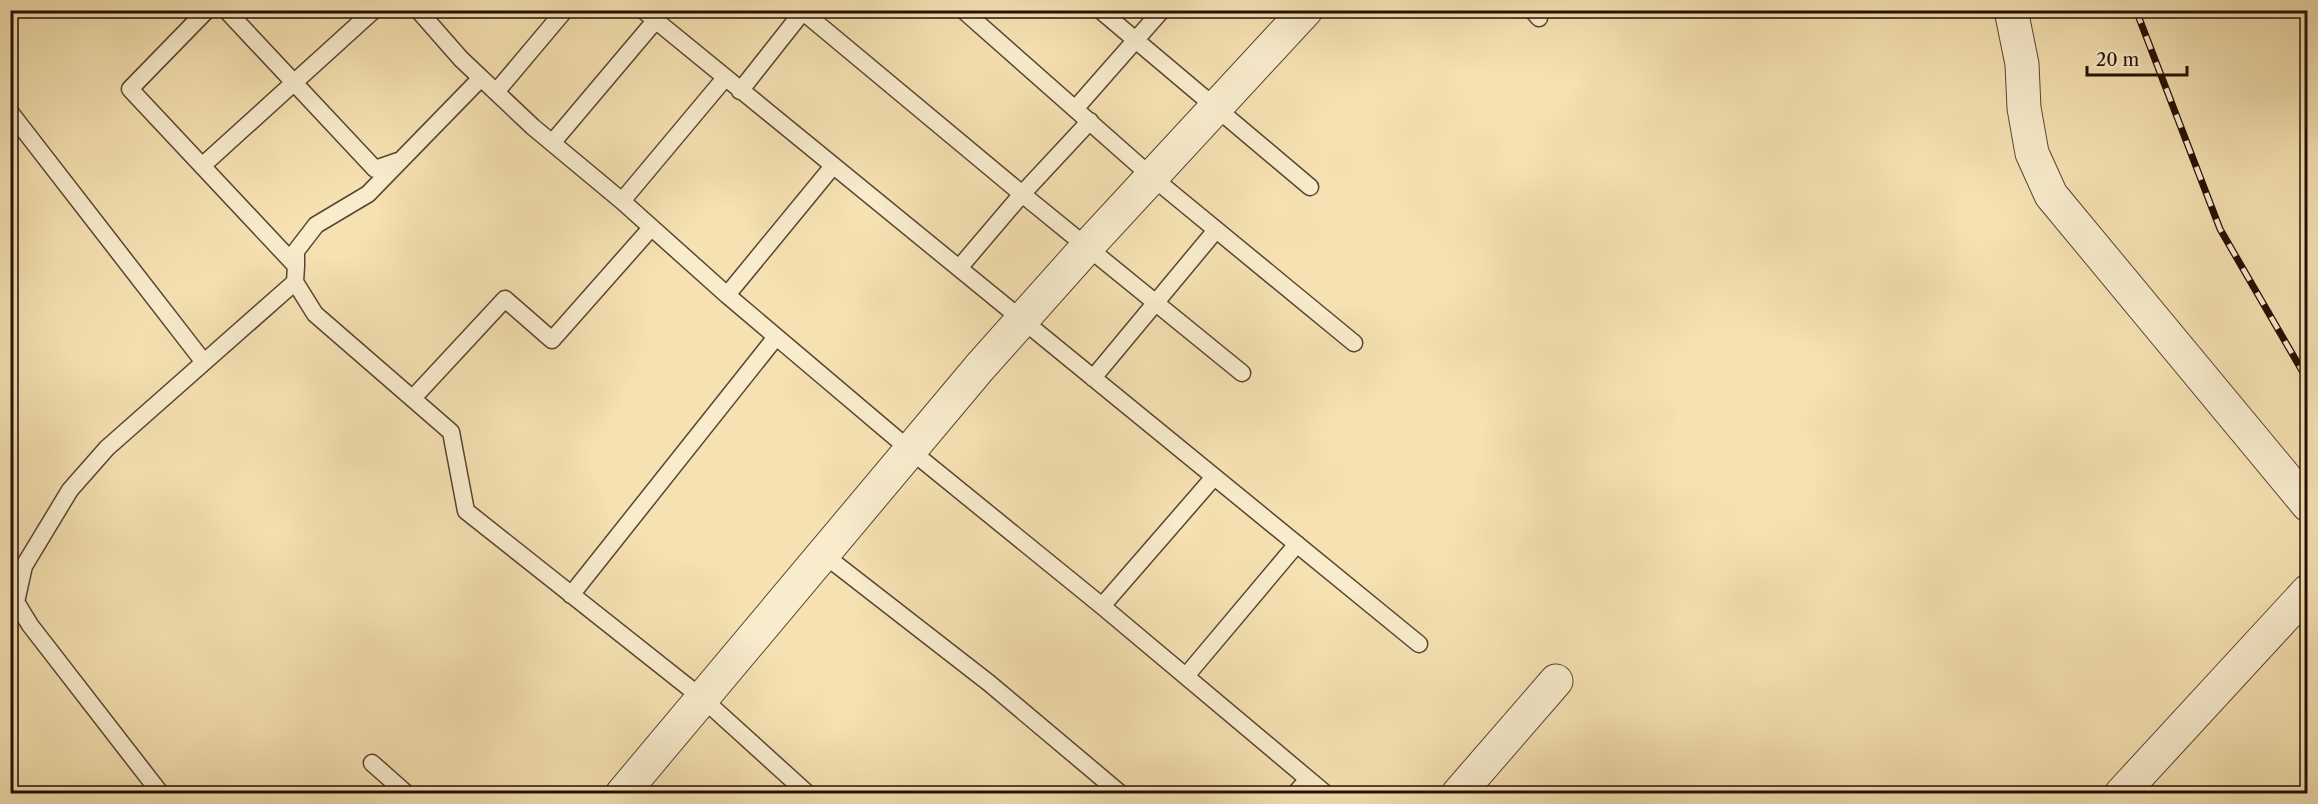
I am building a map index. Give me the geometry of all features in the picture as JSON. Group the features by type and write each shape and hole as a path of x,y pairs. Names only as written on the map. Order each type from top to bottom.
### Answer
{"street":[{"path":"622,794 1022,320 1306,10"},
{"path":"2011,10 2022,64 2024,108 2031,153 2051,195 2307,505"},
{"path":"2121,794 2307,591"},
{"path":"1458,794 1556,681"}],"lane":[{"path":"207,10 130,89 202,166 296,274 315,314 451,432 466,511 702,698 808,794"},
{"path":"226,10 375,169 400,161"},
{"path":"202,166 374,10"},
{"path":"418,10 461,59 496,92 727,295 910,450 1102,606 1326,794"},
{"path":"496,92 565,10"},
{"path":"963,10 1152,177 1354,343"},
{"path":"1100,10 1310,187"},
{"path":"1075,109 1162,10"},
{"path":"740,91 803,11 1022,194 1242,373"},
{"path":"552,143 649,16 1419,644"},
{"path":"161,794 30,626 16,602 24,566 70,490 107,448 296,274 297,251 316,225 368,194 481,78"},
{"path":"621,201 724,78"},
{"path":"10,112 203,361"},
{"path":"959,268 1022,194 1090,121"},
{"path":"727,295 832,166"},
{"path":"413,398 505,299 552,340 651,228"},
{"path":"1094,378 1216,230"},
{"path":"572,595 776,337"},
{"path":"1102,606 1214,477"},
{"path":"1186,676 1297,544"},
{"path":"823,554 988,683 1121,794"},
{"path":"372,763 407,794"},
{"path":"1296,794 1308,779"}],"railway":[{"path":"2136,10 2220,229 2308,381"}]}
